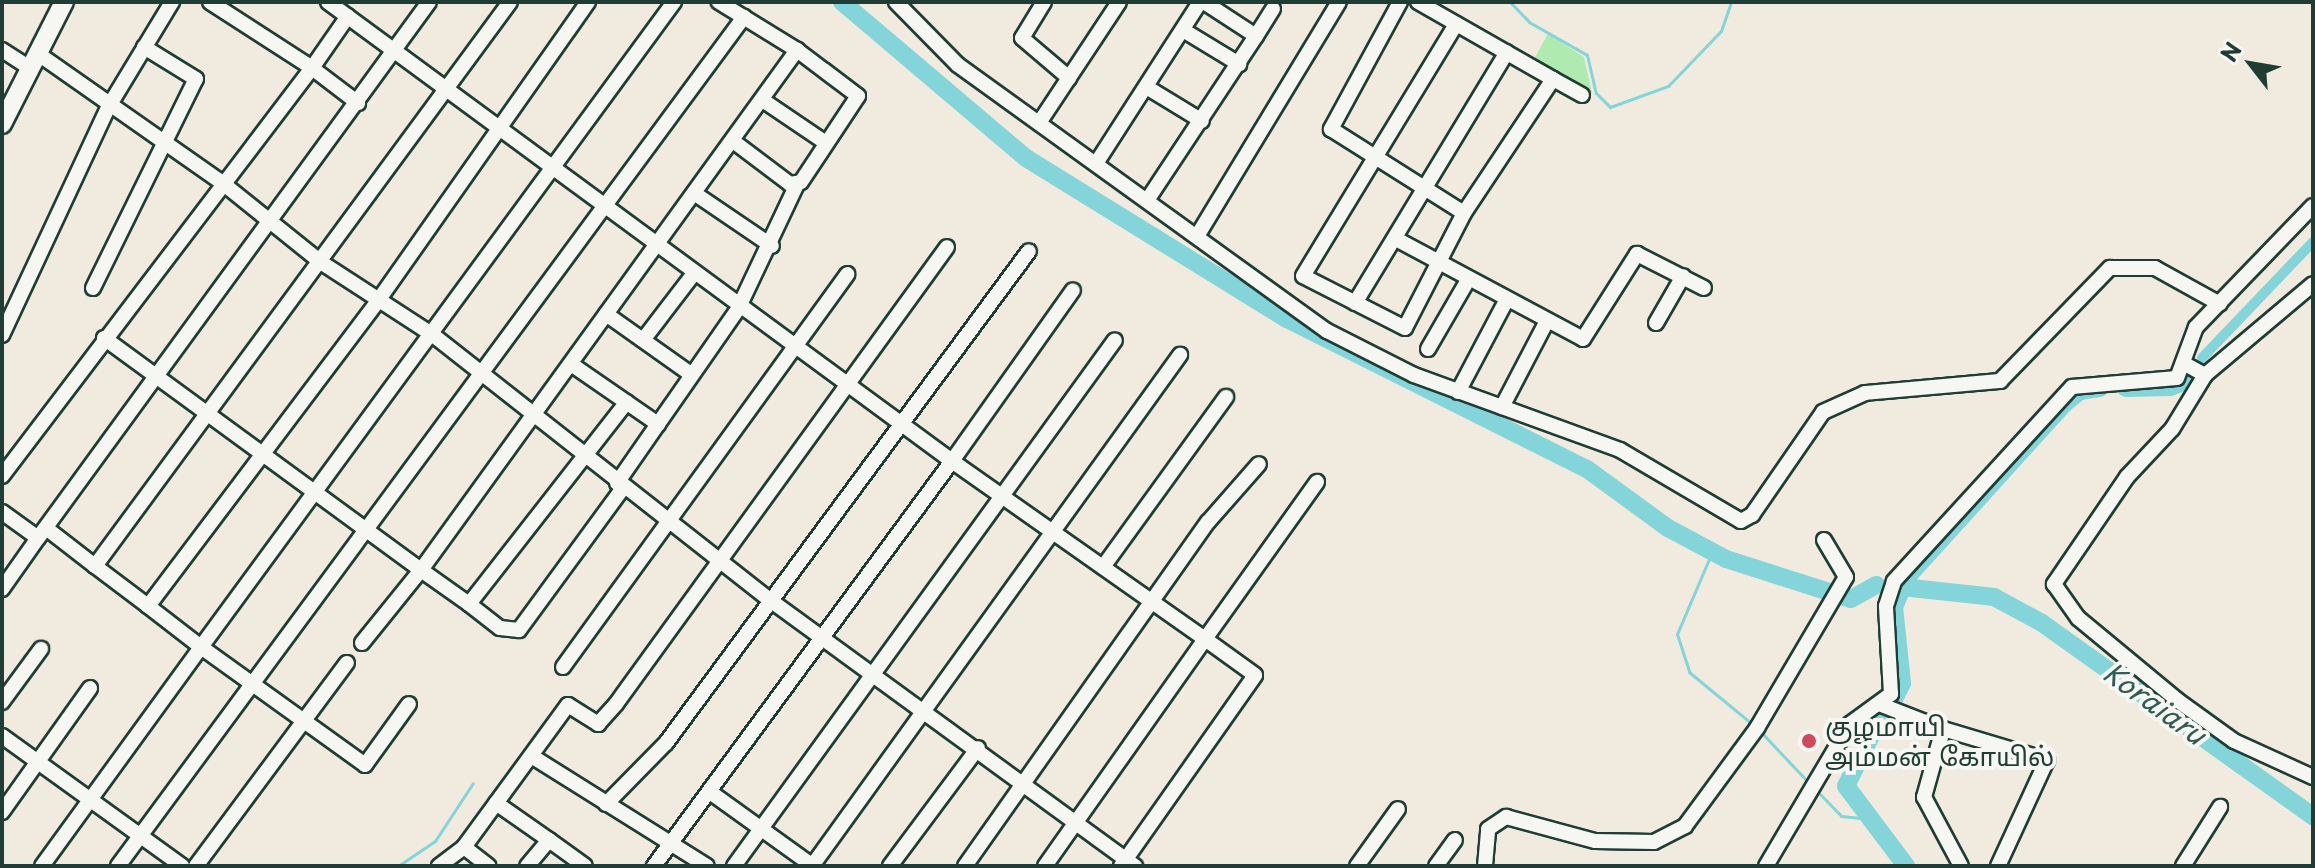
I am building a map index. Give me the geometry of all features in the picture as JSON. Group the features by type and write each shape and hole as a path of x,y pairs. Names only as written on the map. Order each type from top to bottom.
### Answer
{"main road":[{"path":"2,124 64,2"}],"street":[{"path":"2,335 109,106 172,2"},
{"path":"210,2 312,68 358,103"},
{"path":"2,50 34,60 109,106 220,181 270,225 322,263 381,297 588,456 620,486 724,561 770,600 876,672 1128,863 1255,675 1002,493 846,388 692,276 396,49 328,2"},
{"path":"2,589 270,225 429,2"},
{"path":"95,566 211,416 510,2"},
{"path":"148,606 381,297 588,2"},
{"path":"42,866 674,2"},
{"path":"104,338 500,628 519,630 738,309 772,246 797,184 857,92 797,50 719,2"},
{"path":"896,2 932,44 1039,123 1199,233 1327,331 1458,392 1620,450 1746,521 1823,412 1865,393 2000,381 2110,268 2155,268 2220,304"},
{"path":"1044,2 1022,38 1069,78"},
{"path":"1039,123 1119,2"},
{"path":"1097,162 1202,2 1256,36"},
{"path":"1199,233 1339,2"},
{"path":"1400,2 1331,121 1336,135 1464,213"},
{"path":"1418,2 1582,95"},
{"path":"1148,199 1273,9"},
{"path":"2,476 220,181 312,68 348,16"},
{"path":"118,866 484,376 744,17"},
{"path":"1456,24 1303,276 1405,328 1464,213 1553,79"},
{"path":"1183,30 1239,64"},
{"path":"93,288 196,79 144,47"},
{"path":"362,643 421,570 536,415 654,247 764,101 797,50"},
{"path":"1355,303 1507,52"},
{"path":"1148,88 1202,121"},
{"path":"764,101 826,143"},
{"path":"733,141 797,184"},
{"path":"694,193 772,246"},
{"path":"1766,866 1850,724 1879,704 1894,681 1886,617 1894,581 2072,387 2163,384 2185,364 2196,327 2313,206"},
{"path":"1396,239 1547,321 1587,337 1637,254 1704,288"},
{"path":"439,866 464,847 533,757 568,705 598,724 724,561 947,247"},
{"path":"606,804 666,743 897,425 1029,251"},
{"path":"563,667 848,274"},
{"path":"643,340 692,276"},
{"path":"1656,323 1683,276"},
{"path":"1428,349 1468,280"},
{"path":"2313,284 2205,375 2054,584 2078,618 2177,700 2234,741 2313,777"},
{"path":"654,866 827,637 1073,290"},
{"path":"1458,392 1507,299"},
{"path":"606,314 692,375"},
{"path":"1502,407 1547,321"},
{"path":"734,866 1115,340"},
{"path":"710,792 812,866 1180,355"},
{"path":"571,364 658,424"},
{"path":"2185,364 2205,375"},
{"path":"1103,567 1226,397"},
{"path":"469,604 588,456 627,402"},
{"path":"965,866 1208,522 1259,464"},
{"path":"1045,866 1317,482"},
{"path":"2,512 95,566 365,765 409,704"},
{"path":"1485,866 1488,829 1506,817 1595,841 1654,842 1678,833 1757,728 1846,577 1824,540"},
{"path":"2,702 41,649"},
{"path":"196,866 347,663"},
{"path":"2,812 90,688"},
{"path":"1879,704 1943,729 2047,760 1998,866"},
{"path":"1943,729 1924,797 1961,866"},
{"path":"2,736 182,866"},
{"path":"890,866 978,748"},
{"path":"533,757 707,866"},
{"path":"496,803 585,866"},
{"path":"2183,866 2220,807"},
{"path":"1357,866 1398,809"},
{"path":"527,866 549,840"},
{"path":"1436,866 1455,840"},
{"path":"464,847 488,866"}],"green space":[{"path":"1548,34 1584,57 1592,93 1534,59"}],"waterway":[{"path":"842,2 1026,158 1287,319 1587,469 1668,528 1726,559 1851,599 1876,585"},
{"path":"1510,2 1529,22 1587,55 1596,93 1610,107 1668,86 1721,31 1731,2"},
{"path":"2202,358 2313,242"},
{"path":"2126,388 2170,387 2193,378"},
{"path":"1892,703 1902,683 1894,607 1907,577 2065,403 2080,391 2100,388"},
{"path":"1712,552 1677,634 1689,672 1752,724"},
{"name":"Koraiaru","path":"1902,587 1994,597 2042,623 2313,816"},
{"path":"1882,714 1846,786 1906,866"},
{"path":"1761,732 1807,781"},
{"path":"398,866 435,841 473,783"},
{"path":"1820,794 1841,816 1868,819"}],"place":[{"name":"குழமாயி அம்மன் கோயில்","path":"1809,741"}]}
